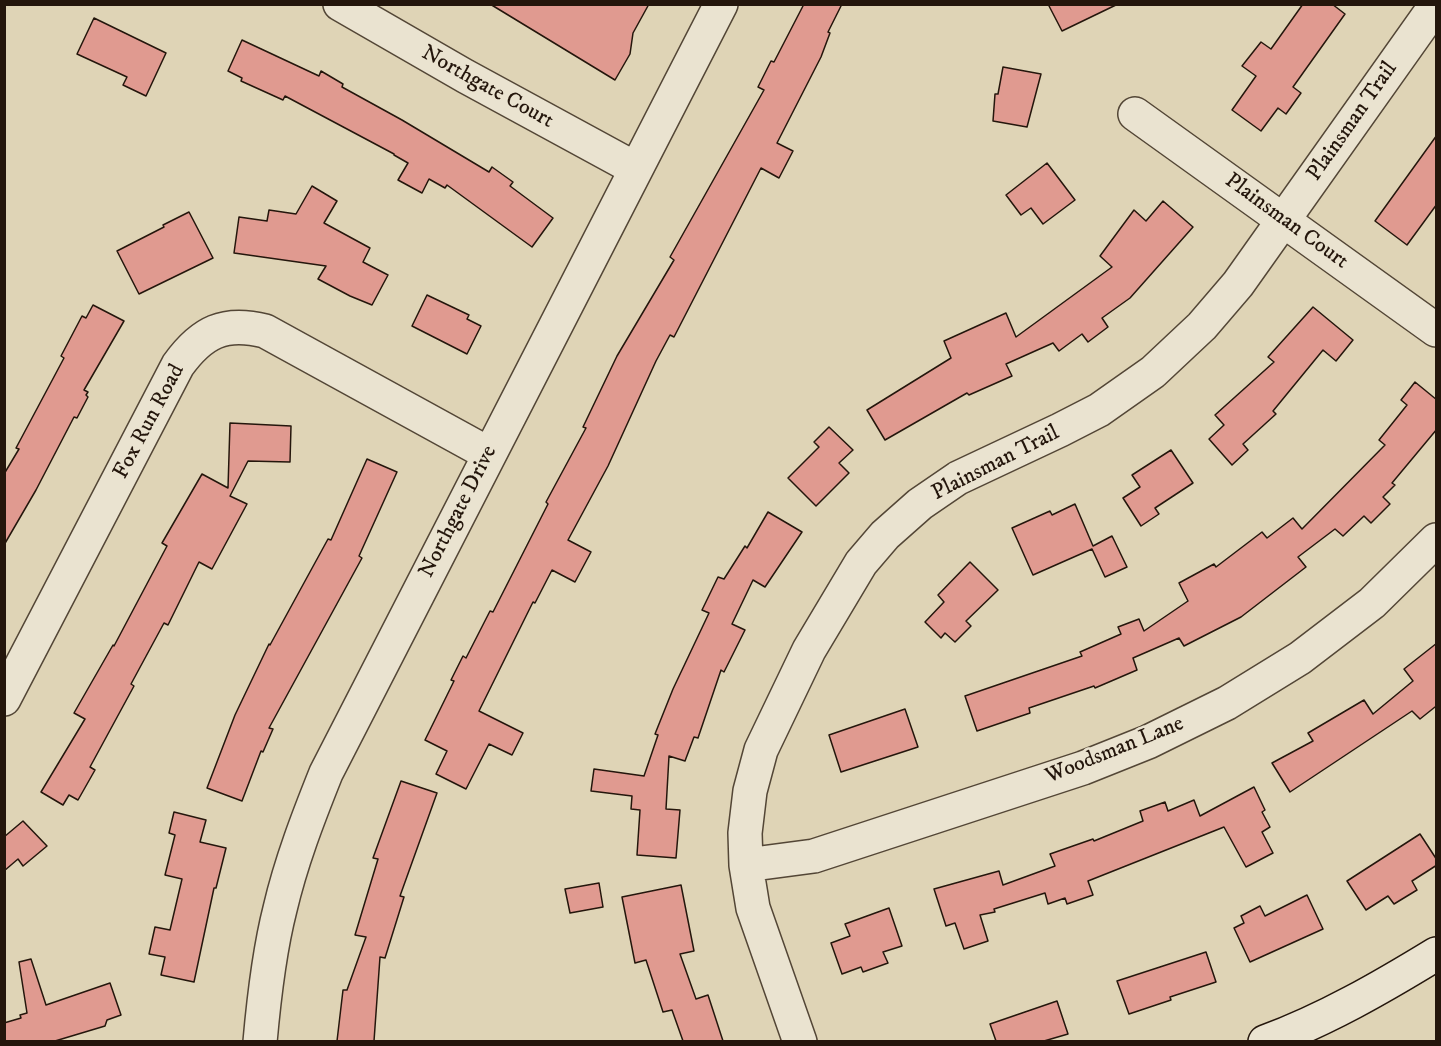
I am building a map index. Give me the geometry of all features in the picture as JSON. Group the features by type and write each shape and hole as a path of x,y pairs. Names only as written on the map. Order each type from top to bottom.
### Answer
{"street":[{"name":"Northgate Court","path":"340,4 465,76 636,169"},
{"name":"Northgate Drive","path":"260,1041 266,981 279,910 300,840 326,773 721,4"},
{"name":"Plainsman Trail","path":"800,1041 753,908 746,865 745,832 750,791 761,750 809,650 861,563 885,535 920,504 958,478 1099,410 1153,372 1209,318 1238,284 1437,5"},
{"name":"Plainsman Court","path":"1135,114 1437,330"},
{"name":"Fox Run Road","path":"4,699 178,365 190,348 207,335 228,328 249,327 265,331 489,454"},
{"name":"Woodsman Lane","path":"746,865 814,856 1083,768 1148,742 1227,703 1300,658 1372,603 1437,540"},
{"path":"1265,1041 1287,1034 1380,988 1437,954"}],"building":[{"path":"490,4 649,4 633,33 630,54 615,80"},
{"path":"804,4 842,4 828,32 830,33 821,57 777,143 793,151 779,178 761,168 674,337 670,335 656,361 608,466 568,540 591,552 575,582 552,570 535,603 533,602 479,711 523,733 512,755 489,744 466,789 436,774 447,751 425,740 454,681 451,680 463,656 466,658 490,611 493,612 548,504 546,502 586,428 583,427 617,356 674,260 670,257 764,90 758,87 771,61 774,62"},
{"path":"1048,4 1118,4 1062,31"},
{"path":"1303,4 1332,4 1345,14 1293,87 1301,93 1286,114 1278,108 1261,131 1232,110 1256,76 1242,66 1261,42 1271,49"},
{"path":"94,18 166,53 146,96 123,85 127,77 77,54"},
{"path":"242,40 319,76 321,71 343,84 342,87 489,172 492,167 513,182 510,186 553,218 532,247 447,185 445,188 429,179 422,193 398,180 408,163 394,154 285,96 283,100 241,81 242,78 228,71"},
{"path":"1003,67 1041,74 1027,127 993,121 995,94 998,94"},
{"path":"1437,135 1437,204 1407,245 1375,221"},
{"path":"1047,163 1075,200 1043,224 1031,208 1021,215 1006,195"},
{"path":"312,186 337,201 324,223 370,248 363,262 388,275 372,305 318,279 326,266 234,253 239,217 267,221 269,210 296,214"},
{"path":"1163,201 1193,227 1130,298 1102,318 1108,327 1088,342 1082,334 1059,351 1053,343 1006,364 1012,376 969,395 967,393 885,440 867,410 951,358 944,341 1006,313 1016,337 1112,267 1100,256 1134,210 1146,221"},
{"path":"189,212 213,258 139,294 117,251"},
{"path":"427,295 469,315 467,319 481,326 467,354 412,326"},
{"path":"93,305 124,321 84,390 88,392 86,395 88,397 77,418 74,417 4,545 4,474 19,449 16,448 64,358 61,356 82,316 86,318"},
{"path":"1313,307 1353,340 1336,361 1323,350 1273,411 1276,414 1243,444 1248,450 1232,465 1209,439 1224,425 1215,415 1274,362 1268,357"},
{"path":"1415,382 1437,400 1437,429 1392,483 1395,485 1383,497 1390,504 1371,523 1364,516 1343,536 1335,529 1298,557 1306,567 1241,617 1184,646 1179,638 1133,658 1137,670 1095,688 1094,686 1029,708 1030,713 977,731 965,696 1082,656 1080,652 1121,634 1118,627 1139,619 1144,631 1188,601 1179,583 1214,564 1216,567 1262,532 1267,538 1293,518 1302,529 1385,445 1379,440 1407,405 1401,400"},
{"path":"230,423 291,426 290,462 248,461 230,496 247,504 212,569 199,562 168,625 164,623 131,684 134,686 90,767 95,770 78,800 69,795 63,805 41,792 85,719 74,713 114,646 167,546 162,543 202,474 228,488"},
{"path":"829,427 853,450 839,463 849,473 816,506 788,478 819,447 814,442"},
{"path":"1171,450 1193,483 1155,508 1159,514 1141,526 1123,498 1140,487 1132,475"},
{"path":"367,459 397,472 359,556 362,558 269,728 273,729 263,752 261,751 242,801 207,788 235,715 269,644 328,539 331,540"},
{"path":"1075,504 1093,546 1112,536 1127,567 1105,577 1092,549 1033,575 1012,528 1050,511 1052,515"},
{"path":"768,512 802,532 765,587 753,580 732,624 745,630 724,672 721,670 698,738 694,737 685,761 669,756 666,809 680,810 676,858 637,855 640,810 631,809 632,796 591,791 594,769 644,776 658,735 655,734 673,689 709,613 702,610 718,577 724,579 745,546 747,548"},
{"path":"970,562 998,590 966,621 971,626 955,642 945,633 941,638 925,622 944,602 938,595"},
{"path":"1437,643 1437,709 1435,707 1420,719 1412,711 1290,792 1272,763 1313,741 1308,733 1364,700 1373,714 1413,681 1404,669"},
{"path":"905,709 918,747 841,772 829,735"},
{"path":"401,781 437,793 400,896 404,897 385,958 380,957 374,1041 337,1041 343,990 347,990 366,937 355,935 378,859 373,858"},
{"path":"1254,787 1265,810 1262,812 1270,827 1262,832 1273,853 1246,867 1224,827 1088,881 1093,895 1067,904 1065,898 1048,904 1045,893 994,909 995,912 980,915 988,941 964,949 955,923 946,926 934,889 999,871 1003,885 1055,866 1050,854 1093,839 1094,841 1143,821 1140,811 1165,802 1168,811 1194,800 1200,816"},
{"path":"174,812 206,820 200,842 226,848 216,888 214,888 194,982 161,975 165,957 149,954 155,927 170,930 182,879 165,875 175,835 169,833"},
{"path":"23,821 47,846 23,866 18,859 4,871 4,837"},
{"path":"1420,834 1437,860 1437,865 1412,881 1417,890 1394,904 1388,896 1366,910 1347,881"},
{"path":"599,883 603,907 570,913 565,889"},
{"path":"681,885 694,951 680,954 696,999 708,995 723,1041 683,1041 672,1010 663,1012 646,960 635,963 622,897"},
{"path":"1307,895 1323,929 1250,962 1234,928 1244,923 1241,916 1260,906 1265,916"},
{"path":"889,908 902,946 883,952 888,963 863,972 861,967 842,974 831,943 850,936 845,924"},
{"path":"1206,952 1216,982 1170,997 1171,1000 1129,1014 1117,981"},
{"path":"31,959 46,1005 110,983 121,1015 107,1020 105,1026 55,1041 4,1041 4,1023 21,1018 20,1015 27,1013 19,962"},
{"path":"1057,1001 1068,1034 1044,1041 996,1041 990,1024"}]}
